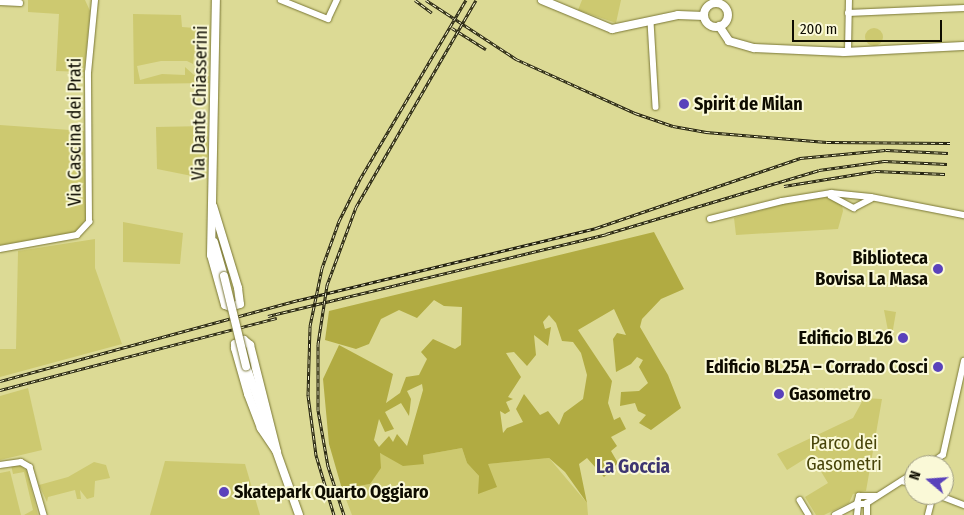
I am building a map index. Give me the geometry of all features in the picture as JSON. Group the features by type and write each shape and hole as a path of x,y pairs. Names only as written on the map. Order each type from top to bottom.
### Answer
{"street":[{"name":"Via Dante Chiasserini","path":"216,0 211,236 224,276 246,366 299,515"},
{"path":"281,0 328,19 337,0"},
{"path":"542,0 610,28 625,28 680,14 704,16"},
{"path":"848,52 849,0"},
{"path":"0,2 20,2"},
{"name":"Via Cascina dei Prati","path":"0,249 77,236 89,222 87,132 93,2"},
{"path":"704,16 710,6 723,3 727,16 719,26"},
{"path":"848,13 964,8"},
{"path":"704,16 708,24 719,26"},
{"path":"651,22 656,106"},
{"path":"719,26 725,38 746,47 848,52 964,46"},
{"path":"826,195 837,197 854,208 867,199 875,199"},
{"path":"710,219 782,201 826,195 858,196 964,215"},
{"path":"847,204 850,195"},
{"path":"858,196 860,204"},
{"name":"Via Dante Chiasserini","path":"213,206 224,240 224,276"},
{"path":"216,232 224,240 240,296 240,304 230,307 225,305 211,255 211,236 216,232"},
{"path":"244,340 250,345 277,452 261,428 248,394 235,348 235,344 244,340"},
{"path":"942,455 964,361"},
{"path":"0,465 21,462 30,467 44,515"},
{"path":"837,514 867,503 902,481"},
{"path":"864,496 867,503 867,515"},
{"path":"857,515 858,497 876,496"},
{"path":"800,500 809,515"},
{"path":"837,514 849,515"}],"green space":[{"path":"28,0 85,0 90,11 84,72 56,71 59,14 28,12"},
{"path":"582,0 621,0 616,23 578,10"},
{"path":"133,14 181,15 182,27 195,28 199,31 199,54 194,54 193,64 187,61 161,61 137,66 140,80 162,74 185,75 185,67 194,75 209,76 209,83 134,84"},
{"path":"874,28 880,31 883,37 880,43 874,46 868,43 865,37 868,31"},
{"path":"0,125 84,131 87,217 77,232 0,245"},
{"path":"208,126 207,179 157,169 156,127"},
{"path":"827,197 842,205 843,211 838,229 736,235 734,218 790,202"},
{"path":"123,222 183,233 180,264 123,262"},
{"path":"95,239 95,268 122,344 0,377 0,349 16,349 18,251"},
{"path":"884,310 896,312 891,341 890,341"},
{"path":"28,388 42,450 0,460 0,396"},
{"name":"Parco dei Gasometri","path":"864,398 882,399 866,491 853,494 849,503 824,515 816,515 805,497 828,483 811,455 787,470 777,454 853,418"},
{"path":"462,448 467,463 479,476 487,464 549,458 587,503 588,515 352,515 342,489 370,484 379,453 424,464 423,455"},
{"path":"165,461 245,464 260,515 150,515"},
{"path":"94,462 106,465 110,478 95,481 94,497 87,499 80,490 81,499 77,499 75,490 48,497 47,502 39,485 68,477"},
{"path":"11,465 20,465 27,471 38,515 24,515 33,510 24,472 13,474"},
{"path":"10,471 21,515 0,515 0,473"}],"shaded area":[{"path":"654,232 684,289 661,299 642,319 640,327 668,375 681,408 651,430 639,423 646,415 638,411 635,403 620,406 621,392 639,391 648,383 639,367 643,360 637,357 631,364 616,372 613,339 617,333 626,335 614,309 578,330 612,381 608,403 614,420 620,417 626,429 611,437 617,446 611,451 618,463 604,477 587,458 579,464 587,503 565,472 549,458 488,464 497,487 478,494 479,476 467,463 462,448 423,455 424,464 403,466 380,453 381,468 370,484 342,489 329,444 323,379 339,345 393,374 386,403 400,393 406,377 419,375 427,359 421,352 433,339 455,349 461,345 462,307 444,306 434,300 417,318 399,310 381,319 369,344 356,349 325,340 329,311","holes":["549,315 556,323 562,341 573,342 581,353 587,375 583,399 564,413 559,425 548,411 540,415 524,394 516,409 523,422 507,428 503,433 500,411 505,414 510,411 506,402 513,399 508,397 521,377 506,353 514,352 527,366 536,355 534,335 548,346 551,327 545,329 543,322","422,384 423,390 407,446 397,434 393,442 389,436 379,447 374,440 379,419 385,432 394,429 385,412 401,403 409,416 411,399 407,391"]}],"railway":[{"path":"415,0 432,13"},
{"path":"426,0 516,59 635,113 673,126 706,132 827,142 950,143"},
{"path":"334,515 316,455 308,395 310,326 322,268 339,221 360,179 466,0"},
{"path":"344,515 328,466 318,410 318,344 327,285 356,207 476,0"},
{"path":"452,28 486,49"},
{"path":"0,381 299,300 596,228 800,158 886,150 948,153"},
{"path":"268,316 606,234 819,170 884,161 947,164"},
{"path":"784,186 876,171 945,174"},
{"path":"0,390 277,318"}],"place":[{"name":"Spirit de Milan","path":"684,104"},
{"name":"Biblioteca Bovisa La Masa","path":"938,269"},
{"name":"Edificio BL26","path":"903,338"},
{"name":"Edificio BL25A – Corrado Cosci","path":"938,367"},
{"name":"Gasometro","path":"779,394"},
{"name":"Skatepark Quarto Oggiaro","path":"224,492"}],"district":[{"name":"La Goccia","path":"633,467"}]}
